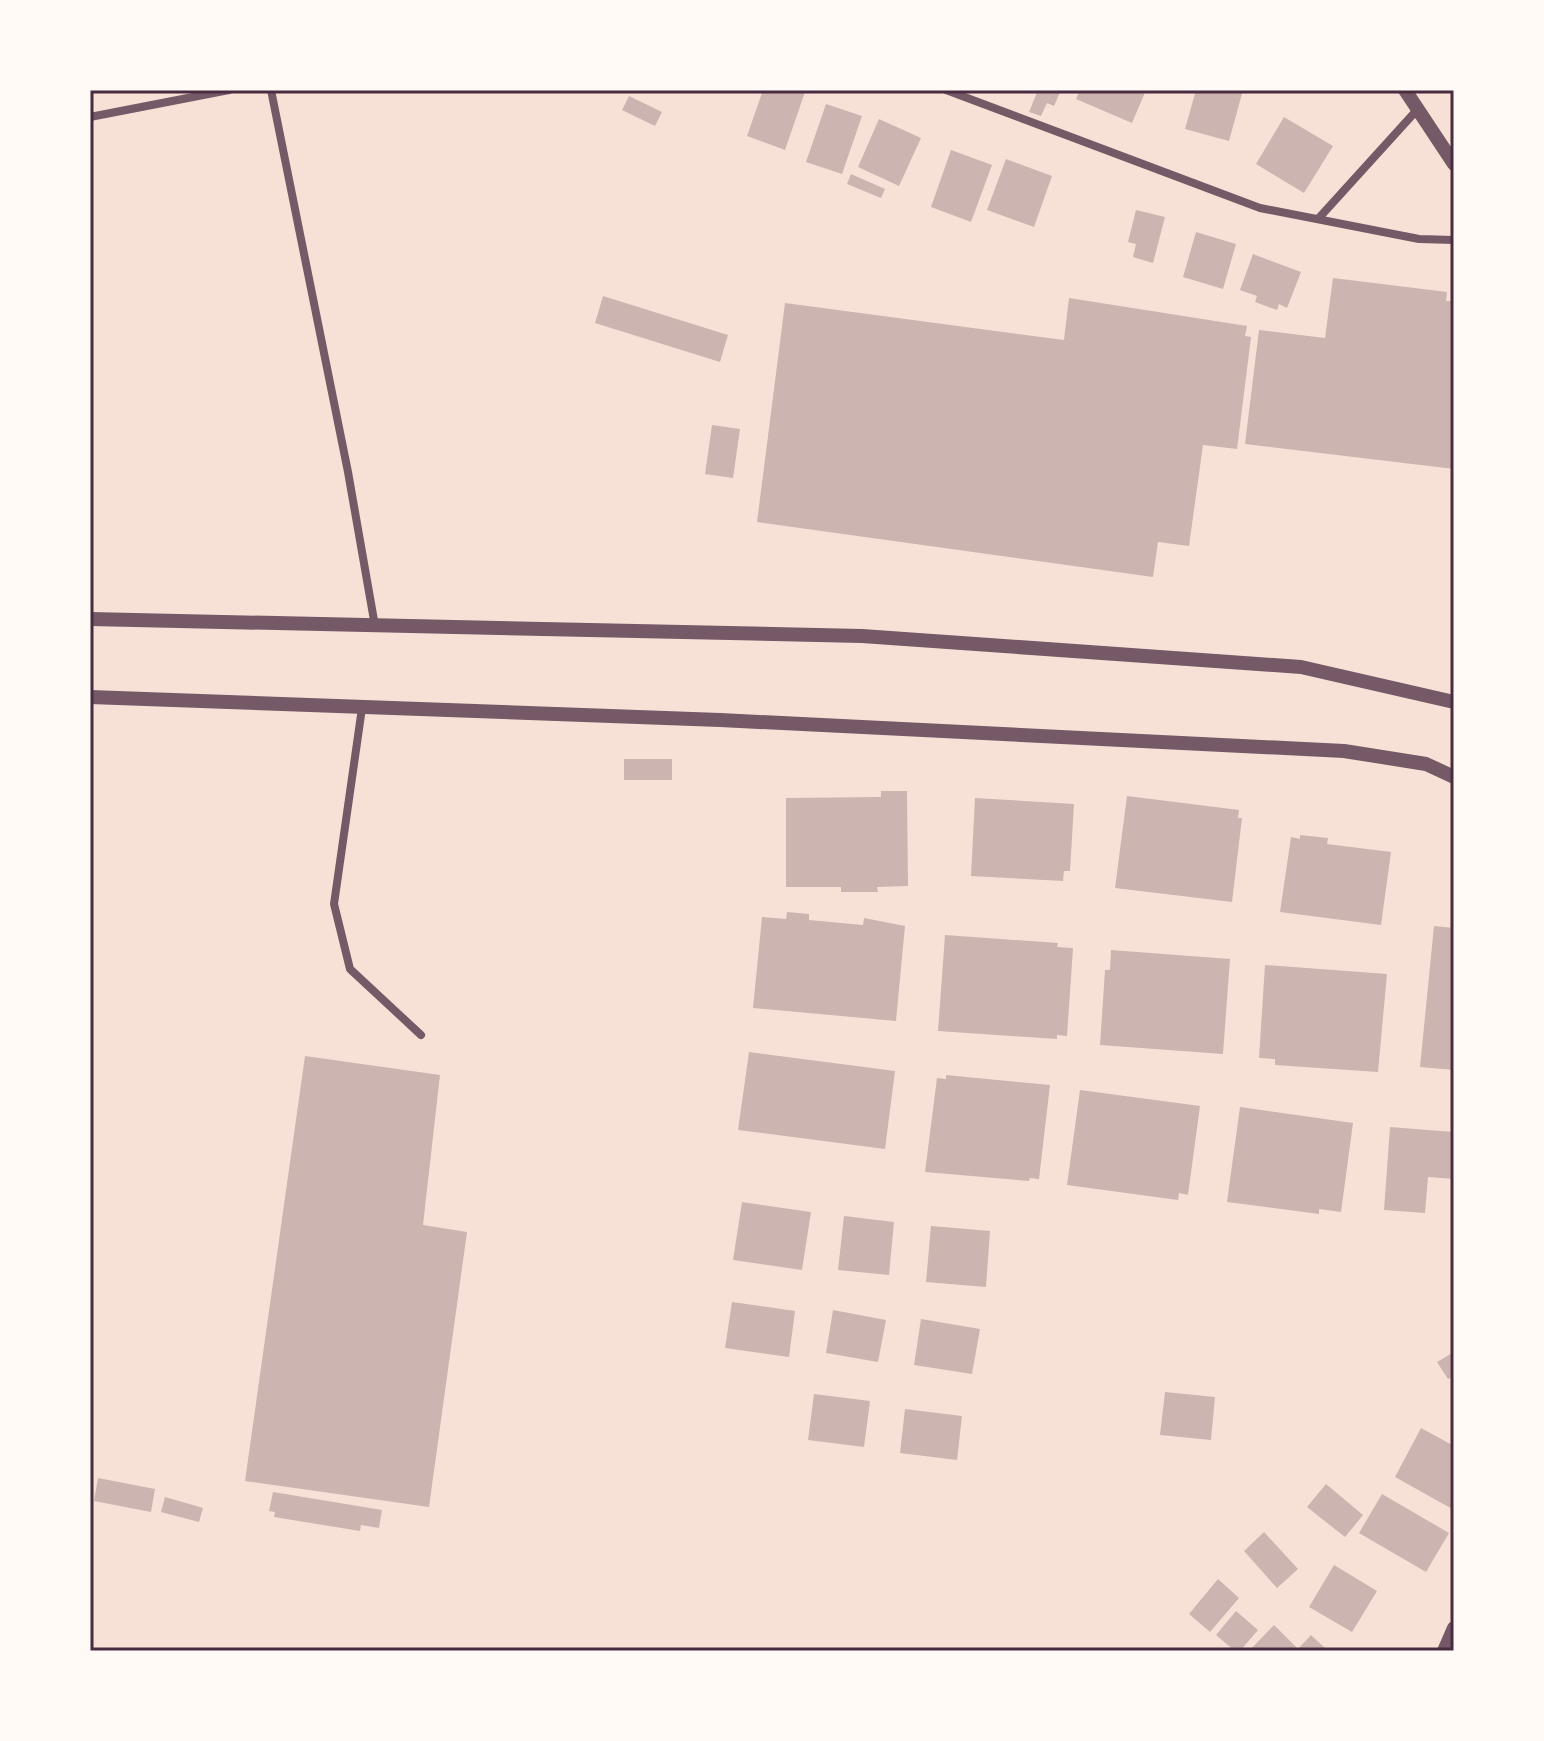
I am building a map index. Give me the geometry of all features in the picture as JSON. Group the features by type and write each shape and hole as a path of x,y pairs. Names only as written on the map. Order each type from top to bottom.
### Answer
{"street":[{"path":"90,117 229,90"},
{"path":"271,90 348,472 375,626"},
{"path":"946,90 1260,208 1419,239 1454,240"},
{"path":"1405,90 1416,111 1454,164"},
{"path":"1318,219 1416,111"},
{"path":"90,619 862,636 1301,667 1454,702"},
{"path":"90,697 736,721 1344,751 1426,764 1454,777"},
{"path":"362,708 334,904 350,969 421,1035"},
{"path":"1444,1651 1454,1628"}],"building":[{"path":"763,90 805,92 785,150 747,136"},
{"path":"1038,90 1061,90 1054,106 1047,103 1041,116 1029,112"},
{"path":"1080,90 1146,90 1132,123 1076,99"},
{"path":"1196,90 1243,90 1229,141 1185,129"},
{"path":"629,96 662,112 655,126 622,110"},
{"path":"826,104 862,116 842,174 806,162"},
{"path":"1284,117 1333,146 1304,193 1256,164"},
{"path":"879,119 921,138 899,186 858,167"},
{"path":"951,150 992,165 971,222 931,207"},
{"path":"1006,159 1052,176 1034,227 987,210"},
{"path":"851,174 885,189 881,198 847,184"},
{"path":"1136,210 1165,217 1153,263 1133,257 1136,244 1128,242"},
{"path":"1196,232 1236,244 1223,289 1183,277"},
{"path":"1253,254 1301,272 1287,308 1279,304 1277,310 1255,302 1257,296 1240,290"},
{"path":"1333,278 1447,292 1446,301 1454,301 1454,469 1245,444 1259,330 1325,338"},
{"path":"603,296 728,335 720,362 595,323"},
{"path":"1069,298 1247,326 1245,336 1251,337 1237,449 1203,445 1189,546 1158,542 1153,577 757,522 785,303 1064,340"},
{"path":"712,425 740,429 733,478 705,474"},
{"path":"624,759 672,759 672,780 624,780"},
{"path":"881,791 907,791 908,886 877,887 878,892 841,892 841,887 786,887 786,798 881,797"},
{"path":"1127,796 1239,810 1238,818 1242,818 1232,902 1115,888"},
{"path":"975,798 1074,804 1070,871 1064,871 1063,881 971,876"},
{"path":"1300,835 1328,838 1327,844 1391,852 1381,925 1280,912 1291,837 1300,839"},
{"path":"787,912 809,914 809,920 863,925 864,918 905,926 896,1021 753,1008 762,917 786,919"},
{"path":"1434,926 1454,928 1454,1070 1420,1067"},
{"path":"945,935 1058,943 1057,947 1073,948 1067,1036 1057,1035 1057,1039 938,1031"},
{"path":"1111,950 1230,959 1223,1054 1100,1045 1105,970 1110,970"},
{"path":"1265,965 1387,974 1378,1072 1275,1065 1275,1059 1259,1058"},
{"path":"749,1052 895,1071 885,1149 738,1130"},
{"path":"305,1056 440,1075 423,1225 467,1232 429,1507 245,1481"},
{"path":"946,1075 1050,1085 1039,1179 1030,1178 1029,1181 925,1172 937,1078 946,1079"},
{"path":"1080,1090 1200,1106 1188,1195 1179,1193 1178,1200 1067,1185"},
{"path":"1240,1107 1353,1123 1341,1212 1319,1209 1319,1214 1227,1202"},
{"path":"1390,1127 1454,1132 1454,1179 1428,1177 1425,1213 1384,1210"},
{"path":"742,1202 811,1212 802,1270 733,1260"},
{"path":"844,1216 894,1222 889,1275 838,1270"},
{"path":"931,1226 990,1231 986,1287 926,1282"},
{"path":"732,1302 795,1311 789,1357 725,1348"},
{"path":"833,1310 886,1320 878,1362 826,1353"},
{"path":"921,1319 980,1329 972,1374 914,1365"},
{"path":"1454,1352 1454,1376 1448,1379 1437,1362"},
{"path":"1165,1392 1215,1397 1211,1440 1160,1435"},
{"path":"814,1394 870,1401 864,1447 808,1440"},
{"path":"905,1409 962,1416 957,1460 900,1453"},
{"path":"1421,1428 1454,1446 1451,1487 1454,1489 1454,1510 1395,1477"},
{"path":"98,1478 155,1489 151,1512 94,1501"},
{"path":"1326,1484 1363,1515 1345,1537 1307,1507"},
{"path":"273,1492 382,1510 379,1528 361,1525 360,1531 274,1517 275,1512 269,1511"},
{"path":"1382,1494 1449,1533 1426,1572 1359,1533"},
{"path":"165,1497 203,1508 199,1522 161,1512"},
{"path":"1264,1532 1298,1569 1277,1588 1244,1551"},
{"path":"1334,1565 1377,1591 1352,1632 1309,1607"},
{"path":"1218,1579 1239,1598 1210,1632 1189,1614"},
{"path":"1236,1611 1258,1630 1240,1651 1235,1651 1216,1635"},
{"path":"1274,1625 1298,1649 1311,1635 1328,1651 1249,1651"}]}
